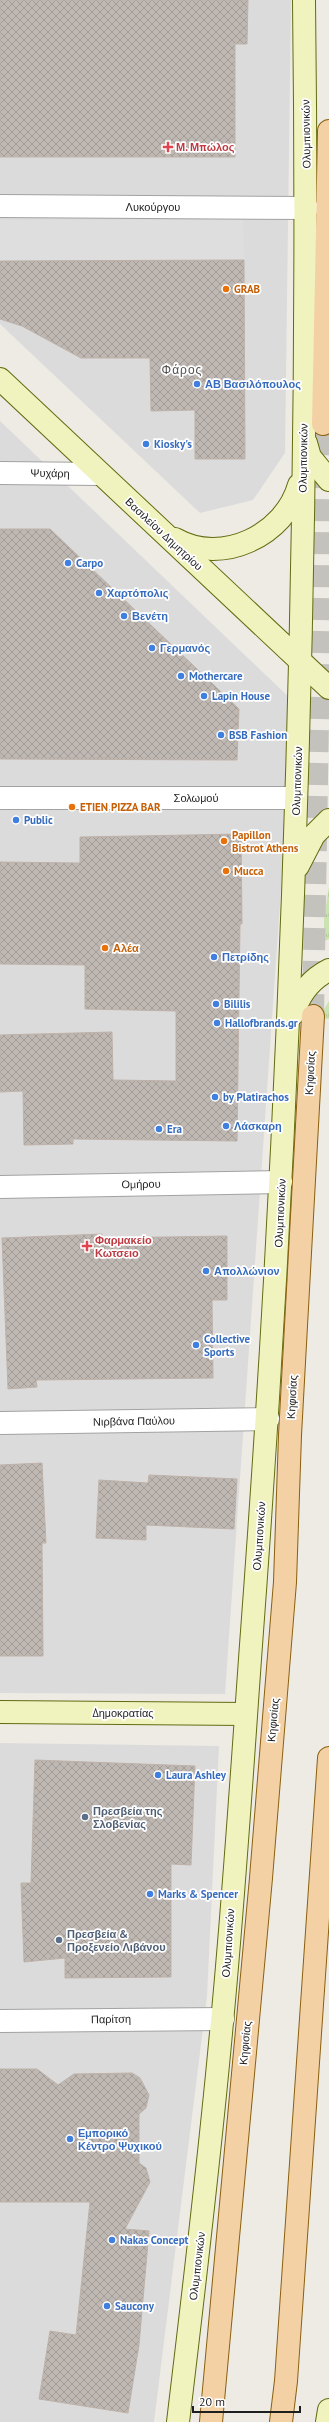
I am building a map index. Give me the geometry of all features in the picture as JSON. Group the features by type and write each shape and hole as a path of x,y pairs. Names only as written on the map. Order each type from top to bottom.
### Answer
{"main road":[{"path":"314,428 329,131"},
{"name":"Κηφισίας","path":"211,2422 261,1878 284,1582 290,1435 313,1016"},
{"path":"281,2422 286,2381 329,1758"}],"street":[{"name":"Ολυμπιονικών","path":"178,2422 200,2237 223,2019 268,1419 290,1024 296,798 319,675 303,473 314,428 307,208 304,0"},
{"name":"Λυκούργου","path":"0,206 307,208"},
{"name":"Βασιλείου Δημητρίου","path":"0,379 163,533 319,675"},
{"path":"314,428 310,457 329,480"},
{"name":"Ψυχάρη","path":"0,473 100,474"},
{"path":"163,533 180,543 200,548 220,548 250,541 274,525 288,510 297,492 303,473"},
{"name":"Σολωμού","path":"0,798 296,798"},
{"path":"295,873 314,835 329,820"},
{"path":"290,1024 298,999 316,978 329,970"},
{"name":"Ομήρου","path":"0,1186 281,1182"},
{"name":"Νιρβάνα Παύλου","path":"0,1423 268,1419"},
{"name":"Δημοκρατίας","path":"0,1712 246,1714"},
{"name":"Παρίτση","path":"0,2021 223,2019"},
{"path":"327,2422 329,2410"}],"shaded area":[{"path":"0,0 291,0 285,453 253,500 200,513 0,324"},
{"path":"0,220 243,220 244,260 0,261"},
{"path":"0,421 294,702 225,1694 0,1693"},
{"path":"0,1743 219,1746 207,1996 154,2422 0,2422"}],"green space":[{"path":"329,886 329,939 324,941 324,919"},
{"path":"329,1001 329,1019 318,1019"}],"building":[{"path":"0,0 248,0 247,44 235,44 235,157 0,157"},
{"name":"ΑΒ Βασιλόπουλος","path":"244,260 245,459 195,459 195,410 151,411 150,358 81,358 22,326 0,319 0,261"},
{"path":"0,529 50,529 239,709 237,760 0,759"},
{"path":"241,834 242,924 240,924 237,1141 73,1139 73,1144 24,1145 23,1091 0,1092 0,1035 112,1032 113,1080 176,1081 176,1011 85,1009 85,965 0,964 0,862 80,863 80,837"},
{"path":"102,1234 102,1238 227,1236 227,1300 212,1300 213,1378 36,1380 37,1387 8,1389 2,1238"},
{"path":"42,1463 46,1543 42,1543 43,1656 0,1656 0,1465"},
{"path":"149,1475 237,1479 234,1529 146,1525 146,1540 96,1538 99,1480 148,1483"},
{"path":"35,1760 195,1766 191,1865 171,1864 171,1977 65,1978 65,1958 24,1962 21,1883 31,1883"},
{"path":"0,2069 37,2069 58,2085 74,2074 132,2073 140,2078 149,2095 146,2108 139,2114 139,2163 146,2168 150,2182 125,2229 149,2231 139,2345 128,2413 39,2399 50,2331 76,2335 90,2202 0,2202"}],"tunnel":[{"path":"313,1016 323,424"}],"place":[{"name":"Μ. Μπώλος","path":"168,147"},
{"name":"GRAB","path":"226,289"},
{"name":"ΑΒ Βασιλόπουλος","path":"197,384"},
{"name":"Kiosky's","path":"146,444"},
{"name":"Carpo","path":"68,563"},
{"name":"Χαρτόπολις","path":"99,593"},
{"name":"Βενέτη","path":"124,616"},
{"name":"Γερμανός","path":"152,648"},
{"name":"Mothercare","path":"181,676"},
{"name":"Lapin House","path":"204,696"},
{"name":"BSB Fashion","path":"221,735"},
{"name":"ETIEN PIZZA BAR","path":"72,807"},
{"name":"Public","path":"16,820"},
{"name":"Papillon Bistrot Athens","path":"224,841"},
{"name":"Mucca","path":"226,871"},
{"name":"Αλέα","path":"105,948"},
{"name":"Πετρίδης","path":"214,957"},
{"name":"Bililis","path":"216,1004"},
{"name":"Hallofbrands.gr","path":"217,1023"},
{"name":"by Platirachos","path":"215,1097"},
{"name":"Λάσκαρη","path":"226,1126"},
{"name":"Era","path":"159,1129"},
{"name":"Φαρμακείο Κωτσειο","path":"87,1246"},
{"name":"Απολλώνιον","path":"206,1271"},
{"name":"Collective Sports","path":"196,1345"},
{"name":"Laura Ashley","path":"158,1775"},
{"name":"Πρεσβεία της Σλοβενίας","path":"85,1817"},
{"name":"Marks & Spencer","path":"150,1894"},
{"name":"Πρεσβεία & Προξενείο Λιβάνου","path":"59,1940"},
{"name":"Εμπορικό Κέντρο Ψυχικού","path":"70,2139"},
{"name":"Nakas Concept","path":"112,2240"},
{"name":"Saucony","path":"107,2306"}],"district":[{"name":"Φάρος","path":"182,369"}]}
